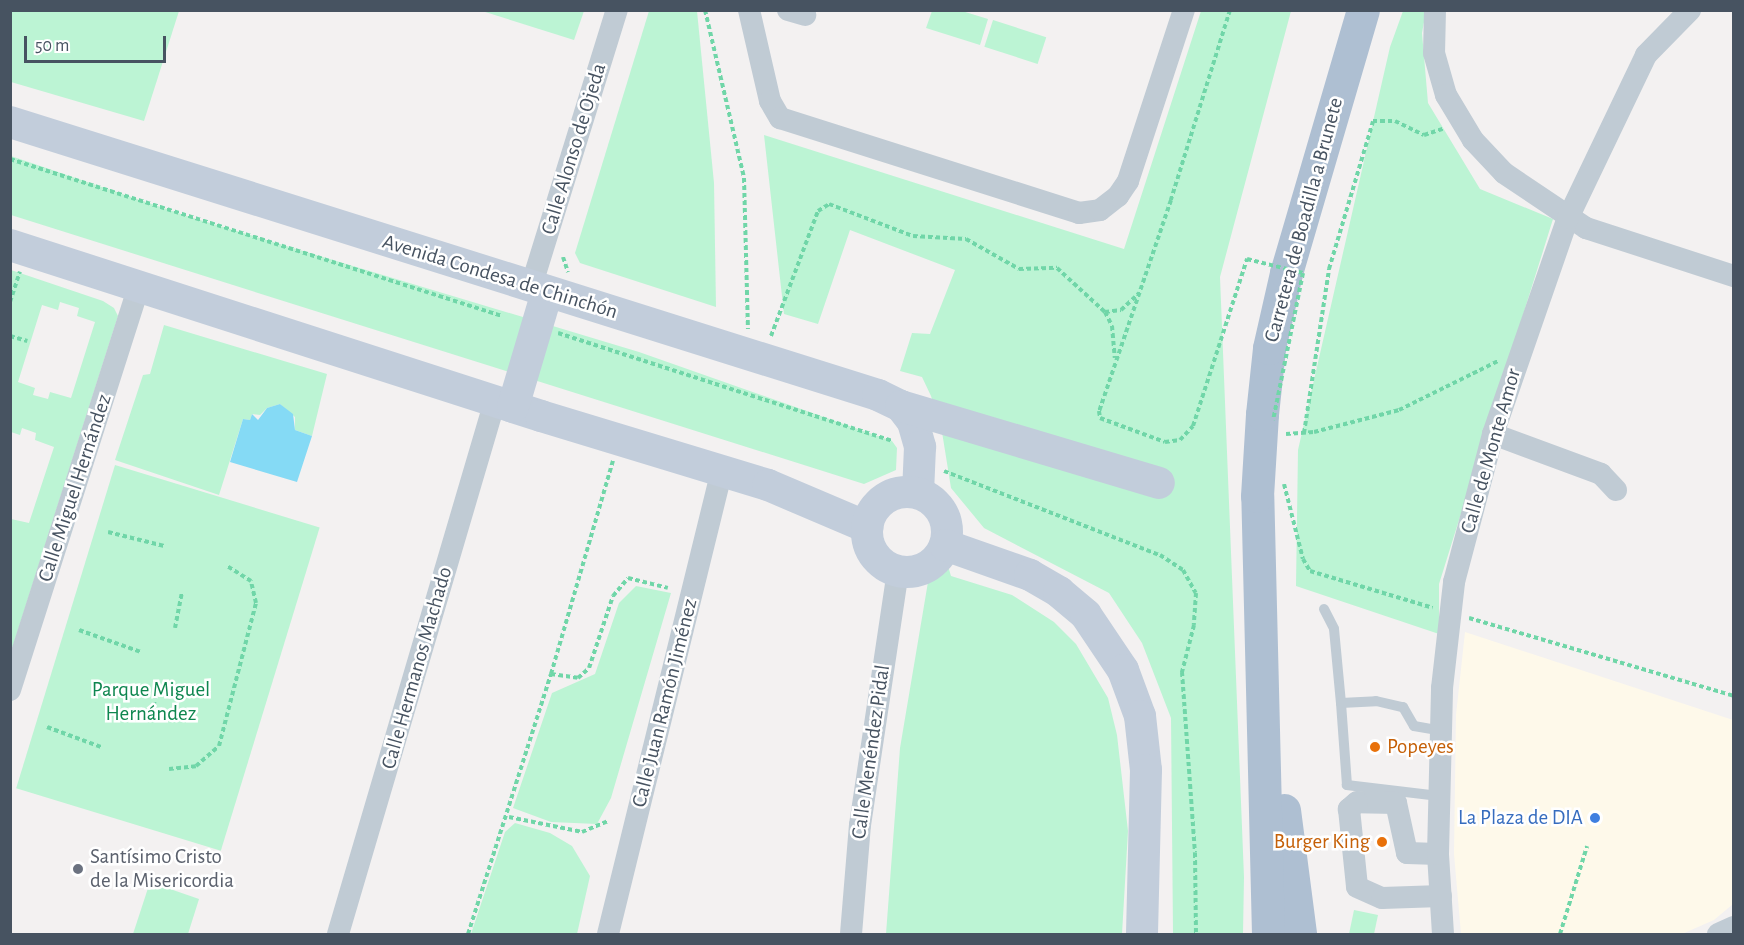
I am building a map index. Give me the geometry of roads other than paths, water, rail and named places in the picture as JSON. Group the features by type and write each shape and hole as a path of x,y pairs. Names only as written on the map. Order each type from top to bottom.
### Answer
{"main road":[{"name":"Carretera de Boadilla a Brunete","path":"1268,934 1257,496 1269,348 1286,273 1363,10"},
{"name":"Carretera de Boadilla a Brunete","path":"1260,612 1300,934"}],"street":[{"name":"Calle Alonso de Ojeda","path":"539,289 617,10"},
{"path":"749,10 770,101 780,118 1078,213 1100,210 1118,196 1128,181 1184,10"},
{"path":"1435,10 1434,53 1446,95 1473,140 1504,173 1586,228 1734,276"},
{"name":"Calle de Monte Amor","path":"1443,934 1438,854 1439,796 1441,731 1450,612 1454,582 1493,434 1568,218 1646,55 1690,10"},
{"name":"Avenida Condesa de Chinchón","path":"10,122 878,395 901,406 1159,483"},
{"path":"16,257 139,286 504,404 768,485 867,527"},
{"name":"Calle Miguel Hernández","path":"10,690 139,286"},
{"path":"504,404 537,326 539,289"},
{"path":"504,404 539,289"},
{"name":"Calle Hermanos Machado","path":"338,934 504,404"},
{"path":"901,406 913,422 920,447 918,493"},
{"path":"1493,434 1600,474 1616,490"},
{"name":"Calle Juan Ramón Jiménez","path":"608,934 722,471"},
{"path":"907,491 918,493 940,507 946,525 945,545 940,556 921,570 898,571 878,559 867,538 867,527 870,516 885,498 907,491"},
{"path":"945,545 1030,575 1059,592 1086,615 1123,670 1140,716 1146,770 1142,934"},
{"name":"Calle Menéndez Pidal","path":"851,934 860,825 898,571"},
{"path":"1438,854 1407,853 1396,802 1358,802 1349,809 1357,887 1382,898 1441,896"},
{"path":"1718,934 1734,927"}],"lane":[{"path":"1324,609 1334,629 1349,809"},
{"path":"1341,703 1376,701 1403,707 1414,726 1441,731"},
{"path":"1347,785 1439,796"}],"water":[{"path":"280,404 293,414 295,430 312,436 297,482 230,462 243,419 250,420 252,414 258,420 267,408"}],"place":[{"name":"Popeyes","path":"1375,747"},
{"name":"La Plaza de DIA","path":"1595,818"},
{"name":"Burger King","path":"1382,842"},
{"name":"Santísimo Cristo de la Misericordia","path":"78,869"}],"park label":[{"name":"Parque Miguel Hernández","path":"151,702"}]}
